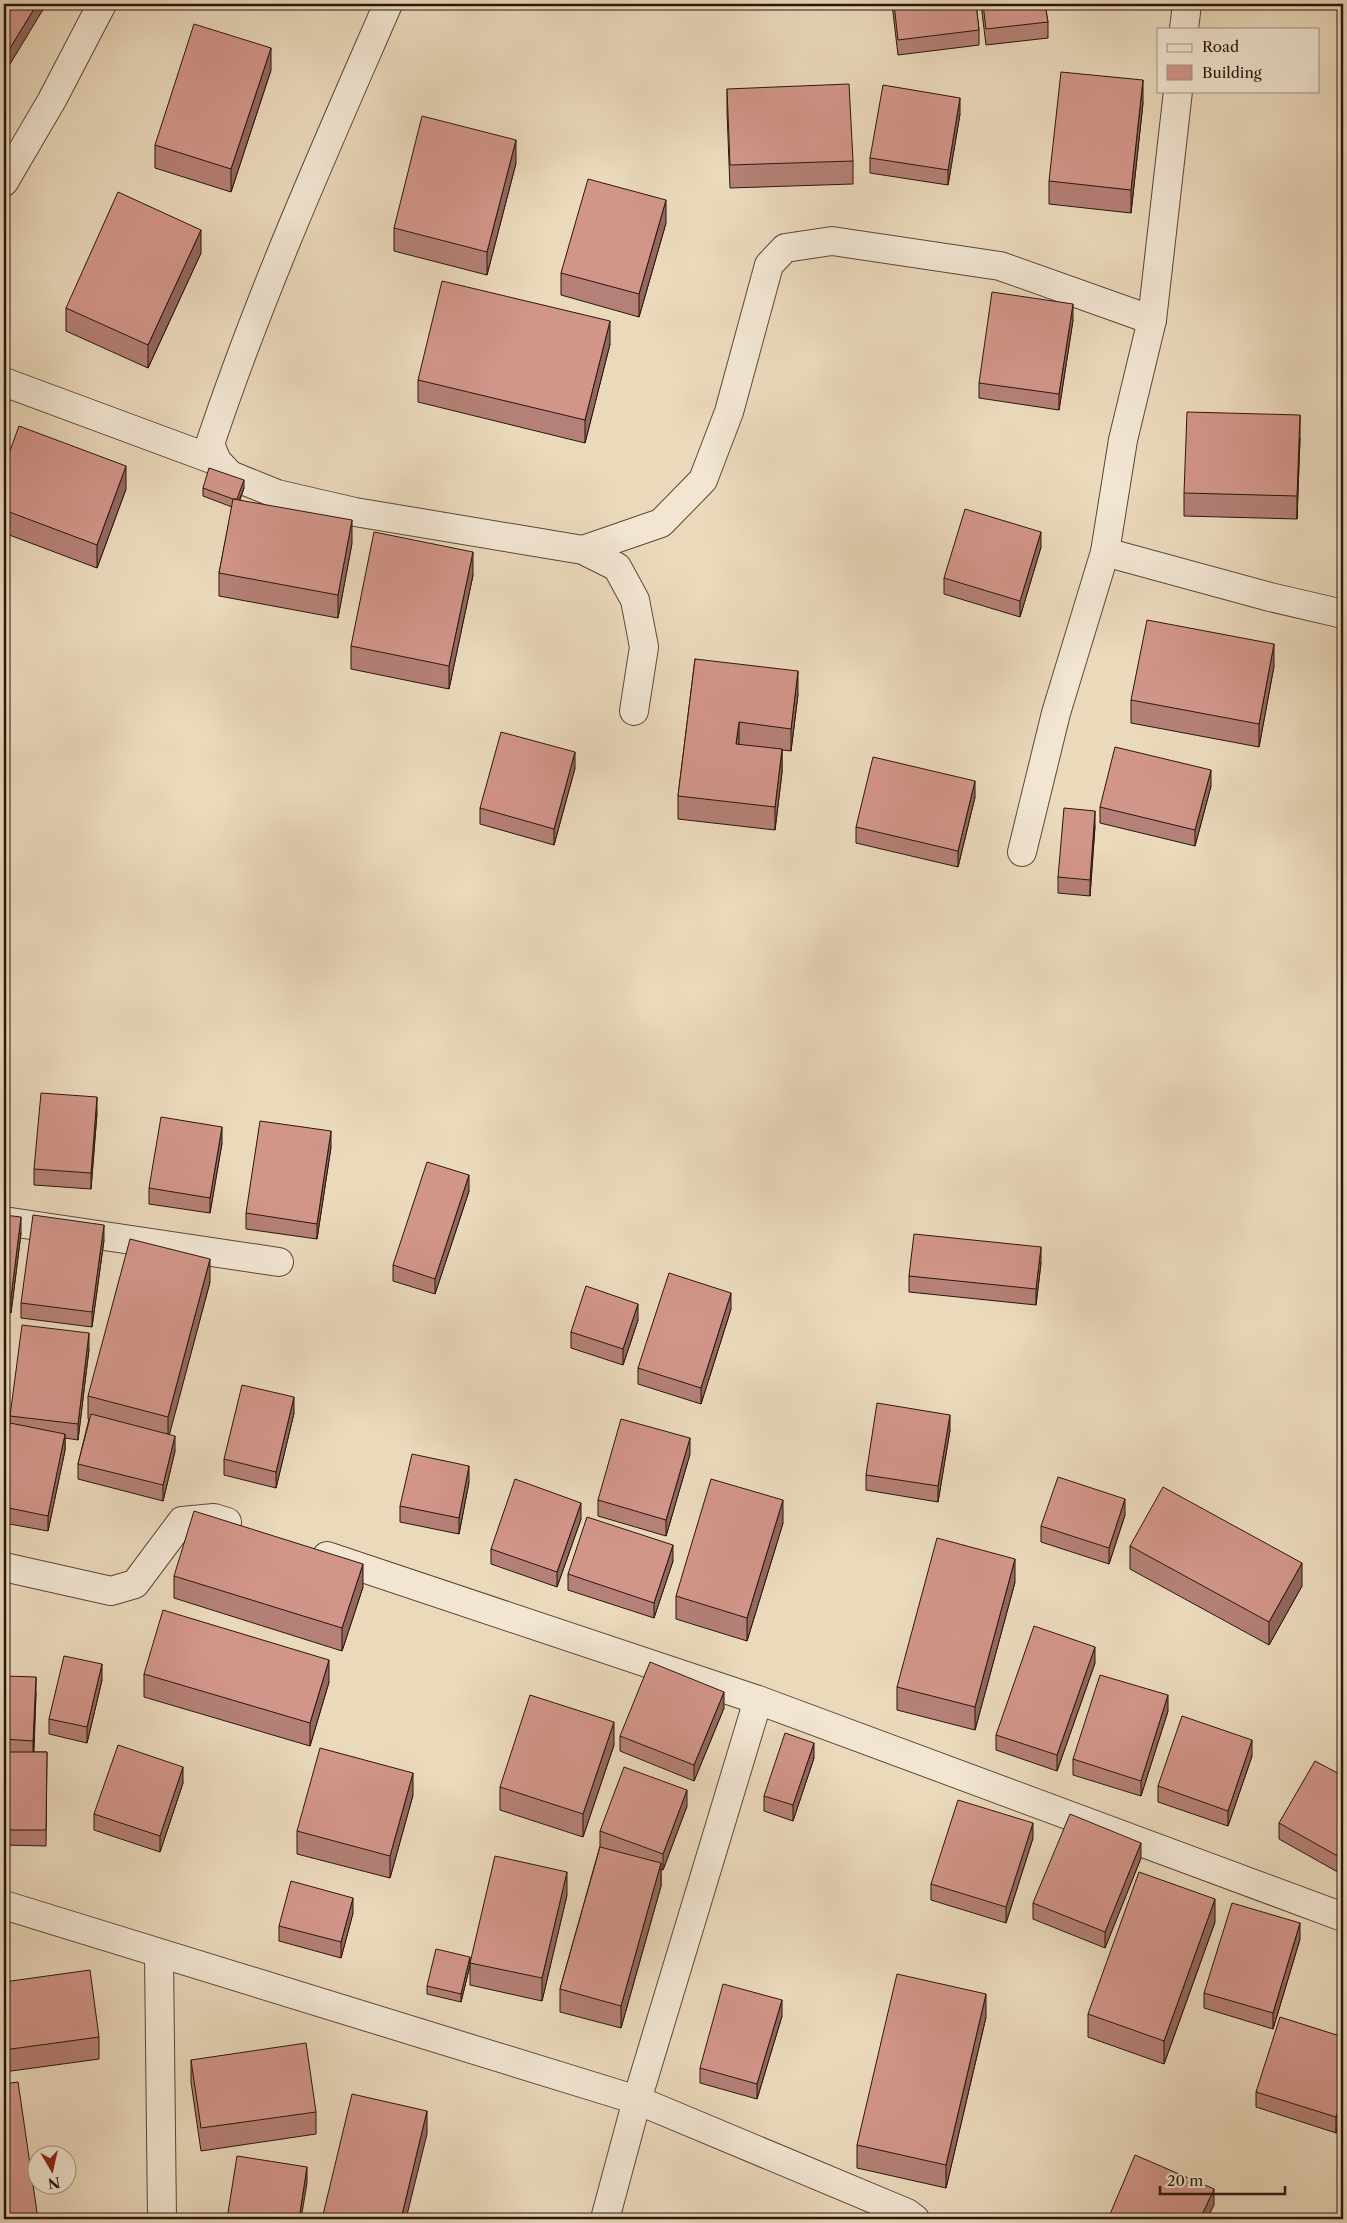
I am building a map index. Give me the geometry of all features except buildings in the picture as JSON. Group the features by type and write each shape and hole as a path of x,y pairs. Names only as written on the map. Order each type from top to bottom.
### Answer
{"street":[{"path":"4,182 52,100 102,4"},
{"path":"388,4 236,366 210,444 217,461 230,475 277,494 355,512 583,550 617,567 635,600 644,647 634,712"},
{"path":"1184,28 1187,4"},
{"path":"1022,852 1056,713 1105,552 1123,440 1152,320 1178,92"},
{"path":"583,550 661,523 703,480 729,412 769,265 785,248 832,241 1000,266 1152,320"},
{"path":"4,382 217,461"},
{"path":"1105,552 1270,597 1343,614"},
{"path":"4,1221 279,1262"},
{"path":"4,1568 111,1591 135,1584 182,1520 214,1518 252,1531"},
{"path":"308,1550 758,1700 1343,1917"},
{"path":"605,2219 637,2100 758,1700"},
{"path":"4,1905 637,2100 906,2213 915,2219"},
{"path":"159,1954 162,2219"}]}
